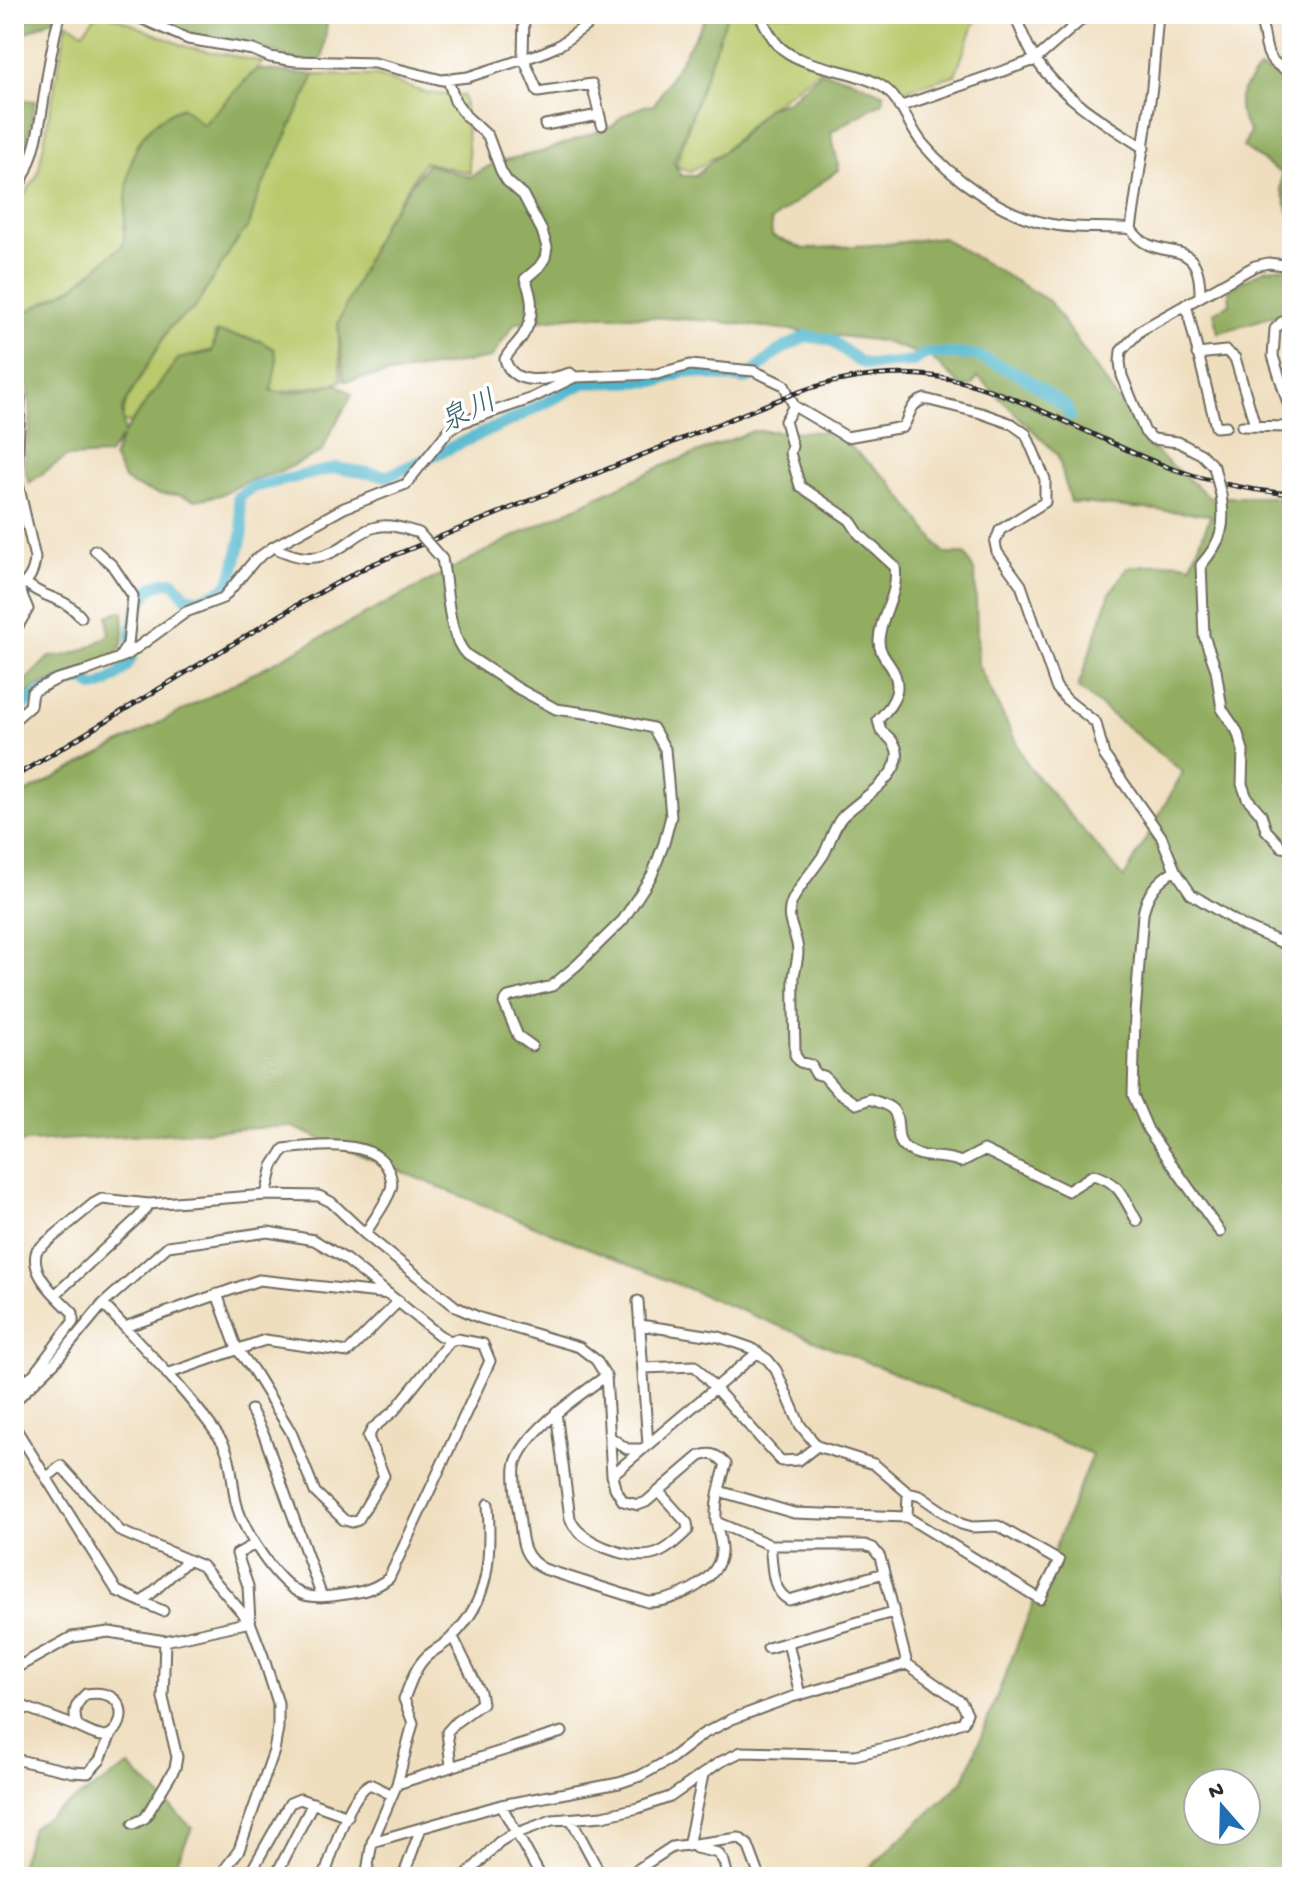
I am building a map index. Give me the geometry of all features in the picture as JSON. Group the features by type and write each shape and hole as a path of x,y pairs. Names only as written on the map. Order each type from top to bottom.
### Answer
{"street":[{"path":"14,194 36,147 47,73 61,14"},
{"path":"131,14 188,39 253,50 270,57 295,61 374,63 448,80 468,77 558,46 602,14"},
{"path":"524,14 523,57 538,92 592,84 600,120 545,125"},
{"path":"759,14 770,35 786,53 879,84 892,94 923,144 969,186 990,200 1047,224 1131,229"},
{"path":"1014,14 1035,60 1082,107 1144,148"},
{"path":"899,107 1035,60 1088,14"},
{"path":"1158,14 1152,87 1131,229 1138,240 1182,254 1194,262 1200,273 1200,296"},
{"path":"1257,14 1264,26 1265,51 1273,62 1292,72"},
{"path":"448,80 455,101 488,136 501,171 531,208 547,247 539,267 525,279 533,300 530,317 523,336 507,355 508,370 515,377 551,379 570,373 575,377"},
{"path":"1292,266 1268,263 1255,266 1200,296 1141,330 1126,343 1120,362 1122,376 1145,432 1153,439 1178,442 1201,454 1214,467 1225,518 1220,540 1201,565 1204,636 1216,670 1222,709 1237,731 1243,750 1242,784 1247,798 1261,814 1266,830 1282,847 1292,849"},
{"path":"1186,304 1216,427 1226,426"},
{"path":"1292,320 1282,322 1275,329 1273,356 1292,416"},
{"path":"1197,354 1226,351 1235,358 1255,425"},
{"path":"14,720 30,706 32,692 57,679 127,654 186,612 223,598 255,560 273,547 344,508 406,484 449,430 460,423 530,399 575,377 657,374 690,365 765,374 784,385 794,406 847,437 903,427 910,408 925,399 981,413 1012,424 1026,434 1045,479 1045,502 1000,530 995,543 997,552 1021,585 1056,687 1096,723 1104,755 1161,836 1175,870 1191,894 1243,926 1292,947"},
{"path":"14,376 20,397 17,479 35,558 34,566 20,587"},
{"path":"794,406 785,421 800,486 850,520 859,534 895,567 897,581 894,597 886,610 879,642 881,653 893,669 897,688 894,705 878,720 881,731 894,740 898,752 894,769 886,779 842,817 825,852 793,897 788,923 798,949 794,975 795,1055 856,1104 870,1099 892,1108 896,1115 898,1137 904,1148 932,1159 953,1158 961,1162 984,1150 1068,1191 1093,1175 1104,1177 1118,1186 1137,1221"},
{"path":"1242,426 1292,427"},
{"path":"273,547 295,558 305,559 337,551 375,527 393,526 419,533 442,559 450,613 461,649 467,655 556,709 653,728 665,749 671,816 652,875 623,920 577,965 552,986 508,997 504,1003 518,1036 532,1046"},
{"path":"95,550 112,565 133,596 127,654"},
{"path":"20,587 69,603 81,617"},
{"path":"14,627 18,626 28,609 20,587"},
{"path":"1175,870 1156,885 1146,898 1143,914 1135,1014 1133,1095 1148,1130 1220,1232"},
{"path":"266,1195 273,1166 284,1149 330,1145 374,1154 385,1162 392,1180 391,1190 365,1234"},
{"path":"14,1388 34,1374 73,1322 73,1313 37,1271 34,1260 37,1250 102,1199 149,1204 266,1195 319,1196 331,1202 365,1234 456,1307 480,1318 579,1347 596,1360 606,1376 612,1475 618,1496 631,1505 646,1502 700,1456 709,1453 719,1456 726,1464 716,1522 721,1554 712,1572 681,1596 665,1602 648,1602 535,1565 529,1560 522,1540 515,1466 520,1452 556,1412 606,1376"},
{"path":"56,1294 149,1204"},
{"path":"14,1402 55,1362 103,1304 168,1246 268,1232 314,1240 344,1258 450,1341"},
{"path":"125,1327 259,1280 389,1294"},
{"path":"103,1304 167,1374 227,1450 237,1504 255,1544 283,1579 305,1596 365,1592 377,1587 389,1578 400,1559 490,1361 483,1344 457,1339 450,1341 394,1411 373,1428 368,1437 384,1476 358,1520 352,1522 344,1520 315,1492 291,1432 237,1349 217,1294"},
{"path":"167,1374 265,1340 348,1352 399,1301"},
{"path":"638,1301 644,1368 645,1447"},
{"path":"640,1325 719,1337 758,1352 776,1370 800,1425 817,1446 874,1464 908,1493 920,1496 961,1524 972,1527 998,1526 1059,1561 1040,1599 907,1517 794,1513 719,1491"},
{"path":"612,1475 758,1352"},
{"path":"644,1368 695,1366 781,1461 799,1460 817,1446"},
{"path":"251,1410 264,1435 322,1597"},
{"path":"556,1412 568,1508 572,1527 578,1534 591,1543 641,1556 661,1552 688,1530 687,1523 659,1492"},
{"path":"14,1426 117,1591 163,1611"},
{"path":"610,1437 627,1449 645,1447"},
{"path":"46,1478 61,1466 120,1531 202,1566 250,1622"},
{"path":"907,1517 908,1493"},
{"path":"366,1877 372,1842 397,1784 413,1723 404,1699 414,1674 425,1657 453,1637 474,1608 488,1575 488,1504"},
{"path":"465,1877 499,1842 552,1820 603,1816 670,1797 720,1762 741,1752 855,1755 896,1746 963,1722 967,1713 961,1702 907,1664 880,1557 873,1548 865,1545 770,1545 716,1522"},
{"path":"219,1877 239,1850 274,1751 278,1728 278,1703 250,1622 248,1586 237,1554 255,1544"},
{"path":"770,1545 775,1585 780,1595 789,1600 884,1573"},
{"path":"142,1602 188,1560"},
{"path":"768,1648 893,1612"},
{"path":"14,1669 72,1637 109,1632 165,1641 250,1622"},
{"path":"451,1766 447,1732 482,1703 480,1692 453,1637"},
{"path":"133,1824 145,1818 175,1768 177,1757 163,1698 165,1641"},
{"path":"788,1642 800,1695"},
{"path":"372,1842 501,1805 619,1783 640,1776 732,1719 800,1695 907,1664"},
{"path":"14,1759 88,1773 100,1760 111,1734 118,1726 121,1715 118,1701 109,1694 86,1694 77,1702 74,1719 78,1727"},
{"path":"14,1703 102,1736 111,1734"},
{"path":"397,1784 562,1732"},
{"path":"688,1846 703,1775"},
{"path":"324,1877 362,1788 370,1784 392,1795"},
{"path":"248,1877 290,1803 300,1799 348,1816"},
{"path":"275,1877 313,1803"},
{"path":"501,1805 541,1877"},
{"path":"571,1819 602,1877"},
{"path":"403,1877 421,1828"},
{"path":"626,1877 672,1847 739,1838 748,1845 760,1877"},
{"path":"688,1846 718,1853 728,1877"}],"green space":[{"path":"14,14 60,14 24,34 14,44"},
{"path":"97,14 107,14 187,47 263,62 198,130 127,192 123,243 117,253 92,276 58,296 14,315 14,211 38,174 67,22 83,32"},
{"path":"138,14 328,14 323,58 308,64 253,45 177,31"},
{"path":"708,14 725,14 726,18 674,163 681,176 695,176 739,138 768,107 788,101 821,72 848,78 884,94 883,102 831,132 839,169 771,221 772,236 804,249 941,237 1049,301 1152,449 1210,497 1292,497 1292,1877 860,1877 964,1780 1092,1454 290,1126 14,1143 14,799 507,540 660,467 753,431 833,432 890,481 945,554 965,554 975,573 978,665 1028,766 1124,878 1183,772 1078,688 1110,593 1128,567 1177,562 1191,565 1211,515 1070,502 1058,455 978,377 971,386 963,387 931,358 881,341 714,321 578,316 515,323 491,358 344,381 338,323 383,223 427,164 470,177 496,162 541,152 613,126 622,116 654,105"},
{"path":"725,14 978,14 955,75 902,91 858,71 825,66 764,111 724,151 690,172 676,166"},
{"path":"257,69 315,75 257,198 250,223 195,308 170,327 122,409 124,433 178,359 212,352 218,332 260,341 274,349 277,360 271,391 289,393 337,384 352,394 323,451 280,472 251,480 220,495 196,500 159,494 124,479 113,457 122,437 108,455 66,457 29,483 24,465 31,415 27,386 14,347 14,323 24,313 74,287 123,245 131,164 146,132 161,118 182,107 203,125"},
{"path":"1259,69 1292,84 1292,108 1287,116 1292,122 1292,222 1281,188 1282,173 1243,147 1250,132 1240,114 1240,99 1246,85"},
{"path":"315,75 378,76 426,93 464,96 470,173 424,162 382,226 338,327 341,382 270,394 274,362 250,338 215,333 213,350 174,364 131,423 121,422 130,388 170,327 214,274"},
{"path":"14,78 19,99 35,101 23,162 14,170"},
{"path":"1266,269 1292,269 1292,303 1283,313 1218,333 1214,312 1230,304 1229,289"},
{"path":"123,612 123,638 120,649 111,659 34,688 14,709 14,687 24,682 49,657 80,651 109,635 108,616"},
{"path":"129,1766 192,1828 170,1877 17,1877 32,1827"}],"waterway":[{"name":"泉川","path":"14,713 55,687 83,679 95,687 122,671 132,655 132,636 138,608 154,587 173,582 187,598 199,599 225,588 232,577 243,532 238,497 253,487 336,468 388,476 514,419 584,383 658,381 687,371 746,379 777,352 806,336 831,340 858,361 870,365 911,362 927,353 975,355 1021,375 1066,407 1070,416"}],"railway":[{"path":"14,777 297,605 368,566 790,395 832,382 898,374 943,377 964,382 1017,400 1173,469 1231,485 1292,494"}]}
